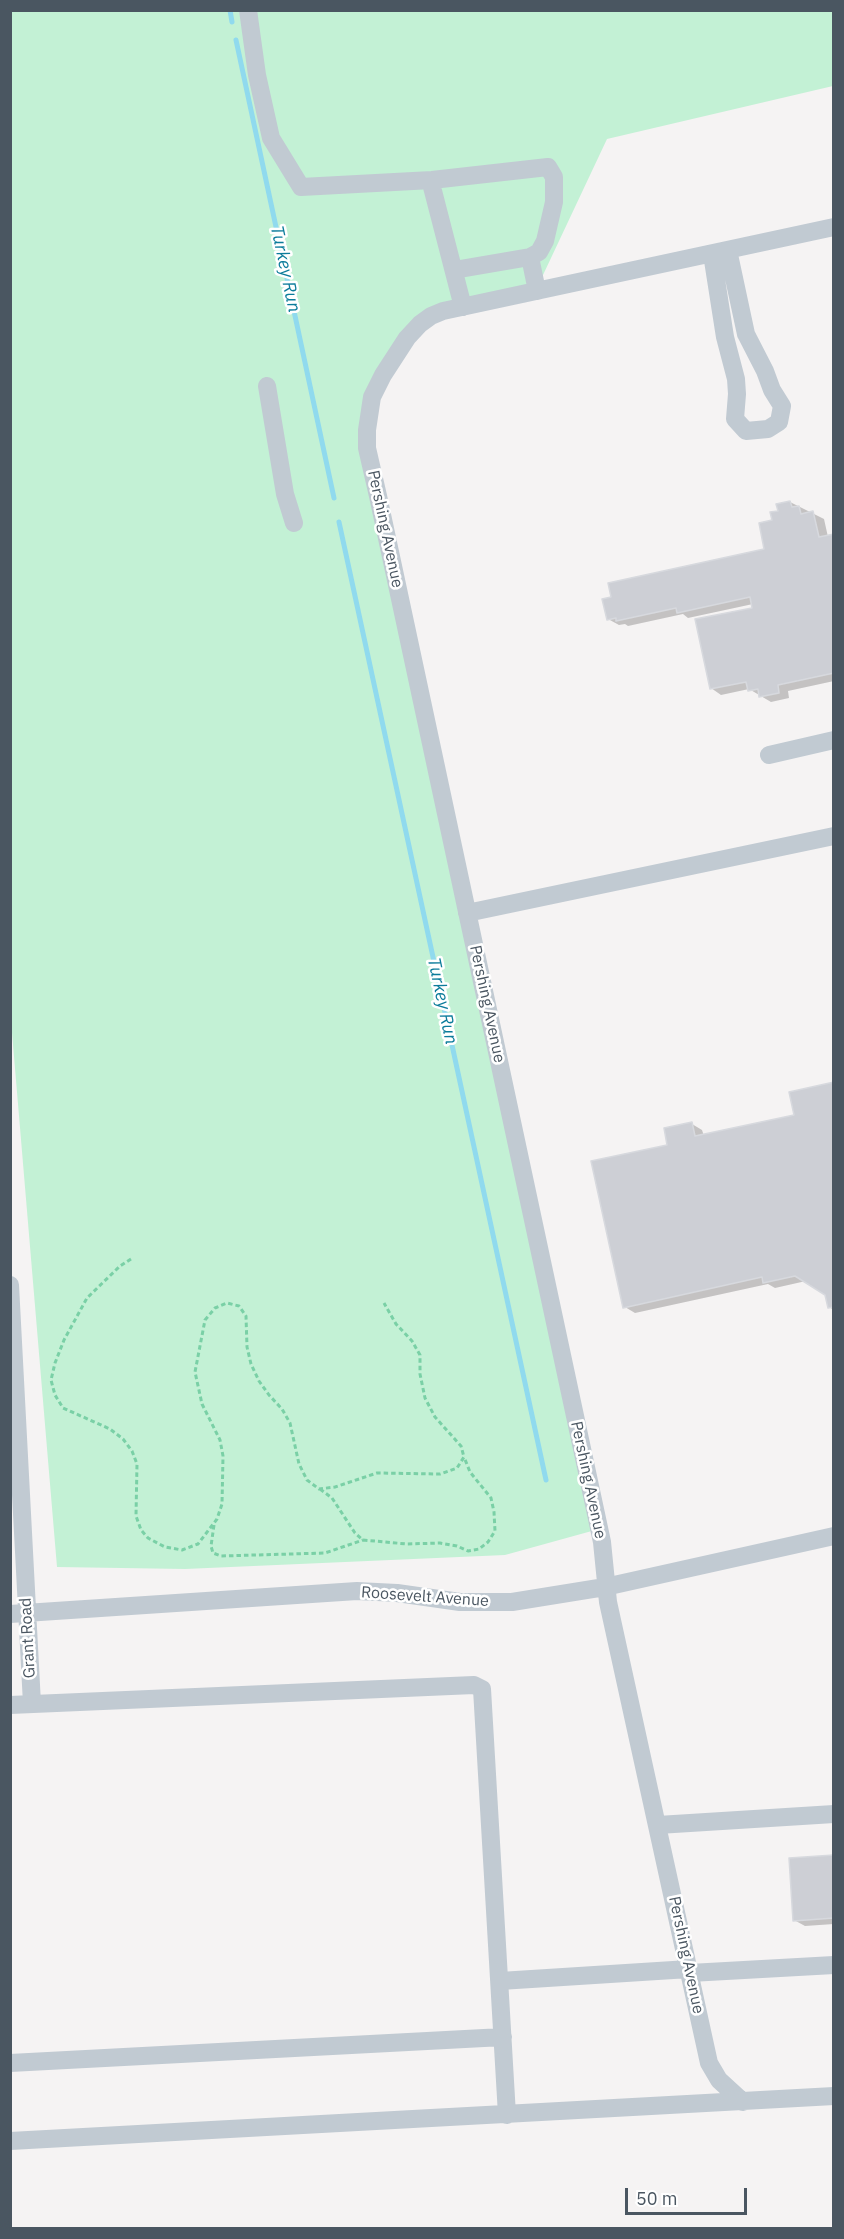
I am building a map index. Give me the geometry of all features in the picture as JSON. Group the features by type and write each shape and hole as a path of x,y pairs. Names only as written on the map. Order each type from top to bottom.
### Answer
{"street":[{"path":"248,10 256,75 271,138 301,187 432,180 548,167 554,177 552,208 545,241 538,252 530,257 454,270"},
{"path":"432,180 463,307"},
{"name":"Pershing Avenue","path":"743,2102 719,2080 709,2063 605,1587 602,1542 369,458 367,430 372,397 382,375 408,338 420,324 431,316 463,307 834,227"},
{"path":"720,252 746,334 782,406 779,422 768,429 746,431 735,419 736,379 725,337 720,252"},
{"path":"530,257 537,291"},
{"path":"267,386 285,494 294,523"},
{"path":"769,754 834,740"},
{"path":"467,913 834,836"},
{"name":"Grant Road","path":"10,1285 18,1614 32,1704"},
{"name":"Roosevelt Avenue","path":"18,1614 357,1591 397,1593 460,1602 512,1602 605,1587 834,1536"},
{"path":"10,1705 474,1685 482,1689 507,2115"},
{"path":"658,1825 834,1814"},
{"path":"500,1981 834,1965"},
{"path":"10,2063 503,2037"},
{"path":"10,2141 834,2096"}],"path":[{"path":"131,1259 120,1266 87,1298 55,1363 51,1380 55,1395 63,1408 110,1429 123,1439 132,1451 137,1464 136,1516 141,1530 148,1538 165,1546 182,1550 198,1544 214,1523 222,1504 223,1456 220,1440 202,1404 195,1372 205,1320 215,1308 226,1303 239,1306 246,1316 247,1347 251,1364 259,1381 282,1409 290,1423 299,1464 307,1480 332,1498 355,1533 363,1540"},
{"path":"214,1523 211,1546 213,1553 221,1556 325,1553 363,1540 407,1544 440,1543 458,1546 468,1551 479,1549 488,1542 495,1532 491,1498 470,1472 461,1446 435,1418 425,1398 420,1374 420,1355 412,1341 396,1324 384,1303"},
{"path":"319,1489 335,1487 377,1473 440,1474 457,1468 464,1457"}],"green space":[{"path":"10,11 833,11 833,86 607,139 535,292 443,311 407,338 367,430 599,1529 505,1555 185,1569 57,1567 10,1009"}],"building":[{"path":"790,501 792,507 799,506 801,514 813,511 819,537 834,534 834,673 778,685 779,693 759,697 758,689 748,691 746,682 710,689 695,619 752,608 750,597 677,613 676,608 616,621 616,618 607,620 602,599 611,597 608,583 764,549 759,523 772,520 770,512 778,511 776,504"},
{"path":"834,1082 834,1307 828,1308 825,1295 795,1276 763,1283 762,1277 623,1308 591,1161 667,1145 664,1128 692,1122 695,1136 794,1115 789,1092"},
{"path":"834,1855 834,1918 793,1921 789,1858"}],"waterway":[{"name":"Turkey Run","path":"230,10 232,22"},
{"name":"Turkey Run","path":"236,40 334,498"},
{"name":"Turkey Run","path":"339,522 546,1480"}]}
